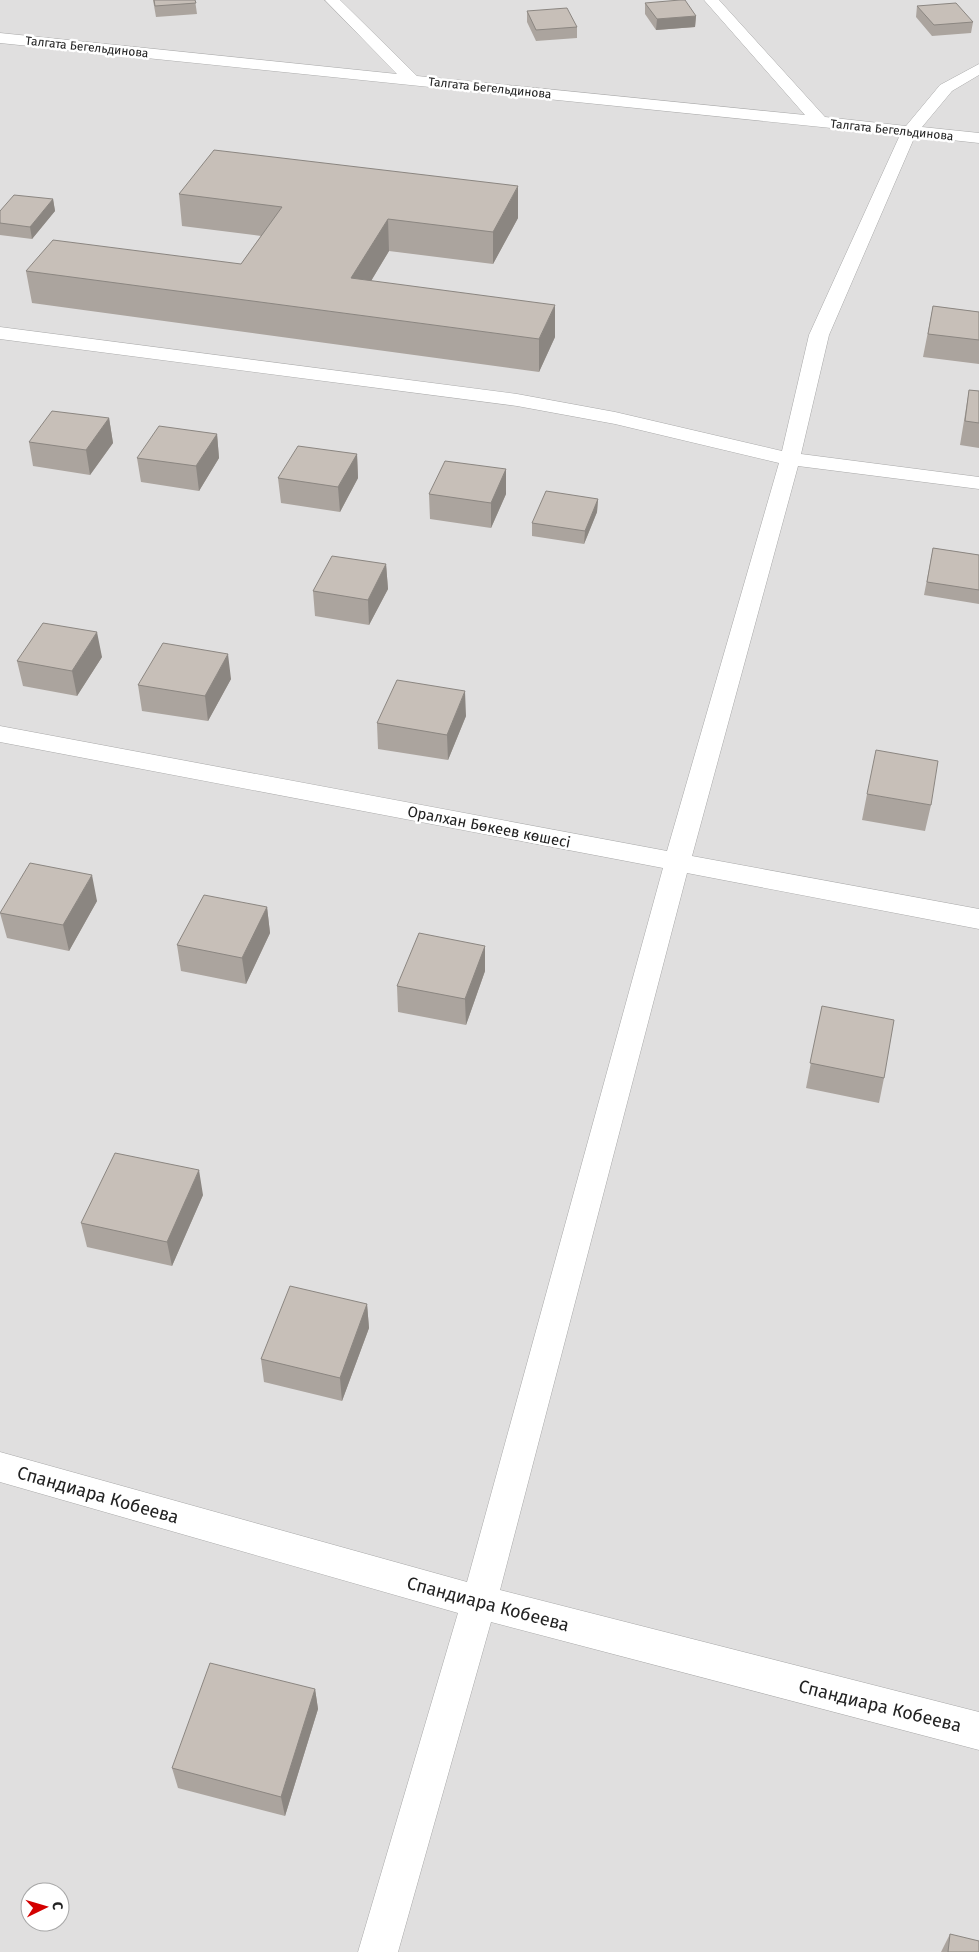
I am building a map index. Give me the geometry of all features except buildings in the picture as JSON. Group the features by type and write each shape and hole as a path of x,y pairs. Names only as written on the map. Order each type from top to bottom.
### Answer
{"street":[{"path":"332,0 412,80"},
{"path":"711,0 820,122"},
{"name":"Талгата Бегельдинова","path":"0,38 979,138"},
{"path":"378,1952 479,1602 677,863 790,459 818,335 909,132 946,88 979,69"},
{"path":"0,333 517,400 615,418 790,459 979,483"},
{"name":"Оралхан Бөкеев көшесі","path":"0,734 979,919"},
{"name":"Спандиара Кобеева","path":"0,1467 479,1602 979,1731"}],"shaded area":[{"path":"0,0 979,0 979,1952 0,1952"}]}
